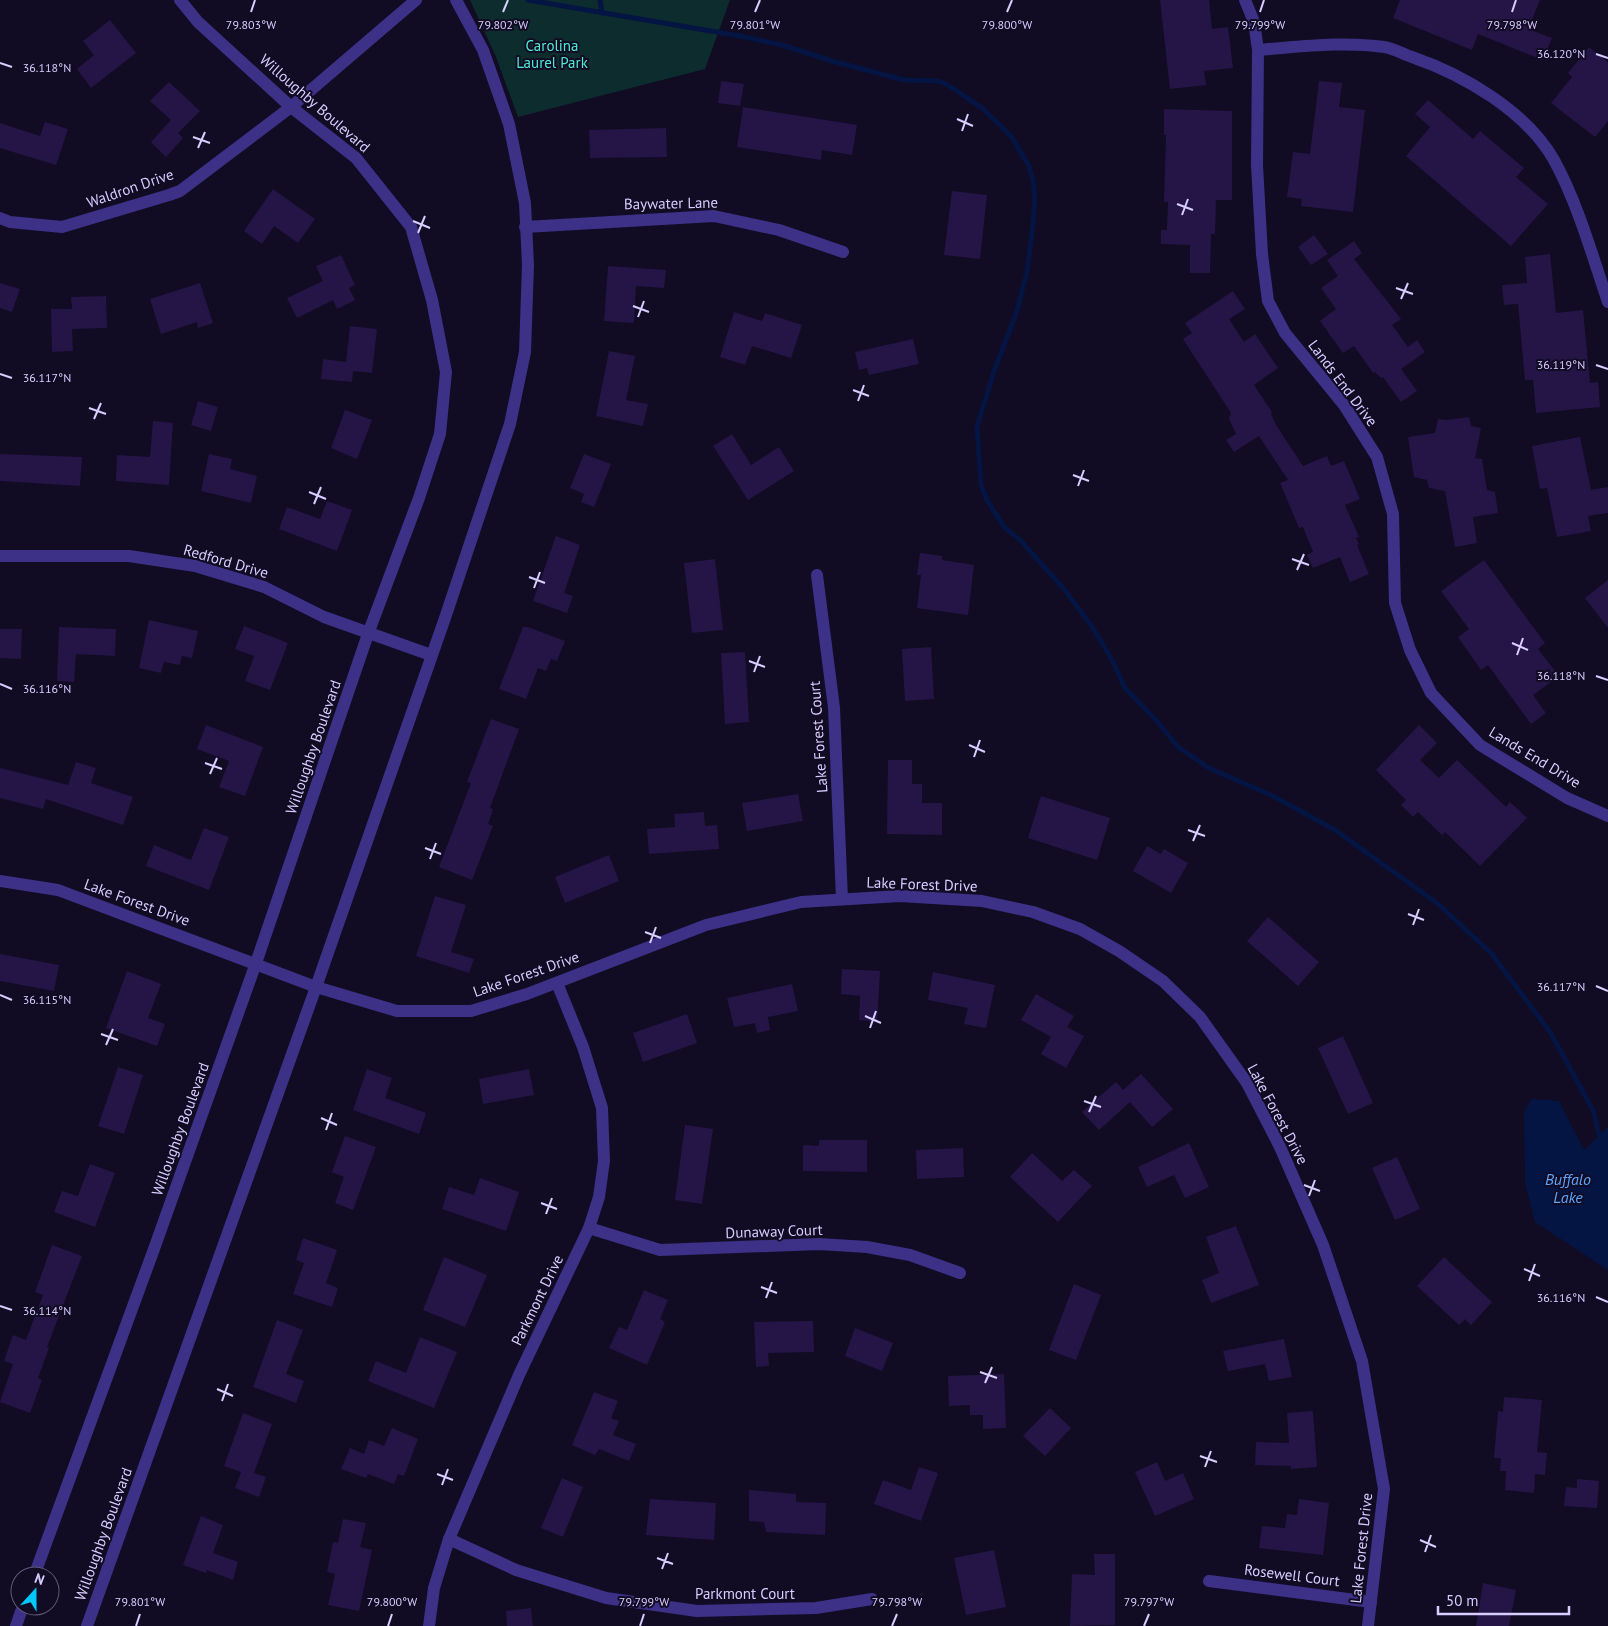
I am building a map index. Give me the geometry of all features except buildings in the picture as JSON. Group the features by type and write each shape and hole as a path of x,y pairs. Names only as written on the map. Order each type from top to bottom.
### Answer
{"street":[{"name":"Willoughby Boulevard","path":"38,1566 256,963 368,634 419,498 440,434 446,372 432,300 411,227 356,158 291,107 198,22 180,0"},
{"name":"Waldron Drive","path":"0,218 10,222 62,227 180,191 291,107 416,0"},
{"name":"Willoughby Boulevard","path":"87,1626 316,987 445,618 507,433 518,388 526,352 528,265 525,203 509,124 483,50 456,0"},
{"name":"Lands End Drive","path":"1245,0 1254,22 1258,50 1257,165 1262,254 1268,301 1285,333 1344,405 1377,457 1393,514 1395,603 1410,650 1431,693 1480,745 1567,798 1608,816"},
{"path":"1258,50 1326,45 1385,47 1421,60 1470,82 1519,116 1553,159 1577,213 1608,302"},
{"name":"Baywater Lane","path":"526,227 714,216 779,230 843,252"},
{"name":"Redford Drive","path":"0,556 129,556 195,566 264,587 324,617 431,655"},
{"name":"Lake Forest Court","path":"817,575 834,708 842,899"},
{"name":"Lake Forest Drive","path":"0,881 58,890 316,987 397,1011 471,1011 557,983 706,925 801,902 900,896 982,901 1033,912 1080,929 1119,951 1163,981 1200,1016 1247,1084 1280,1147 1323,1245 1362,1361 1384,1490 1368,1626"},
{"name":"Parkmont Drive","path":"429,1626 434,1588 449,1539 519,1375 589,1228 599,1197 604,1161 602,1108 583,1047 557,983"},
{"name":"Dunaway Court","path":"589,1228 660,1250 819,1244 867,1247 910,1255 960,1273"},
{"name":"Parkmont Court","path":"449,1539 516,1570 606,1598 697,1611 816,1608 872,1599"},
{"name":"Rosewell Court","path":"1209,1581 1371,1602"}],"green space":[{"name":"Carolina Laurel Park","path":"470,0 730,0 705,69 518,117 496,57"}],"water":[{"name":"Buffalo Lake","path":"1531,1099 1559,1101 1584,1150 1608,1127 1608,1270 1535,1222 1525,1183 1524,1113"}],"waterway":[{"path":"528,0 740,36 782,45 832,61 904,80 938,81 948,85 982,108 1011,136 1029,166 1035,197 1027,272 1016,314 994,371 977,427 981,485 987,500 1004,527 1021,541 1063,588 1091,625 1111,658 1125,688 1156,720 1178,747 1209,768 1273,796 1335,830 1437,903 1491,953 1550,1032 1593,1110 1599,1134 1608,1142"},
{"path":"600,0 602,13"}]}
